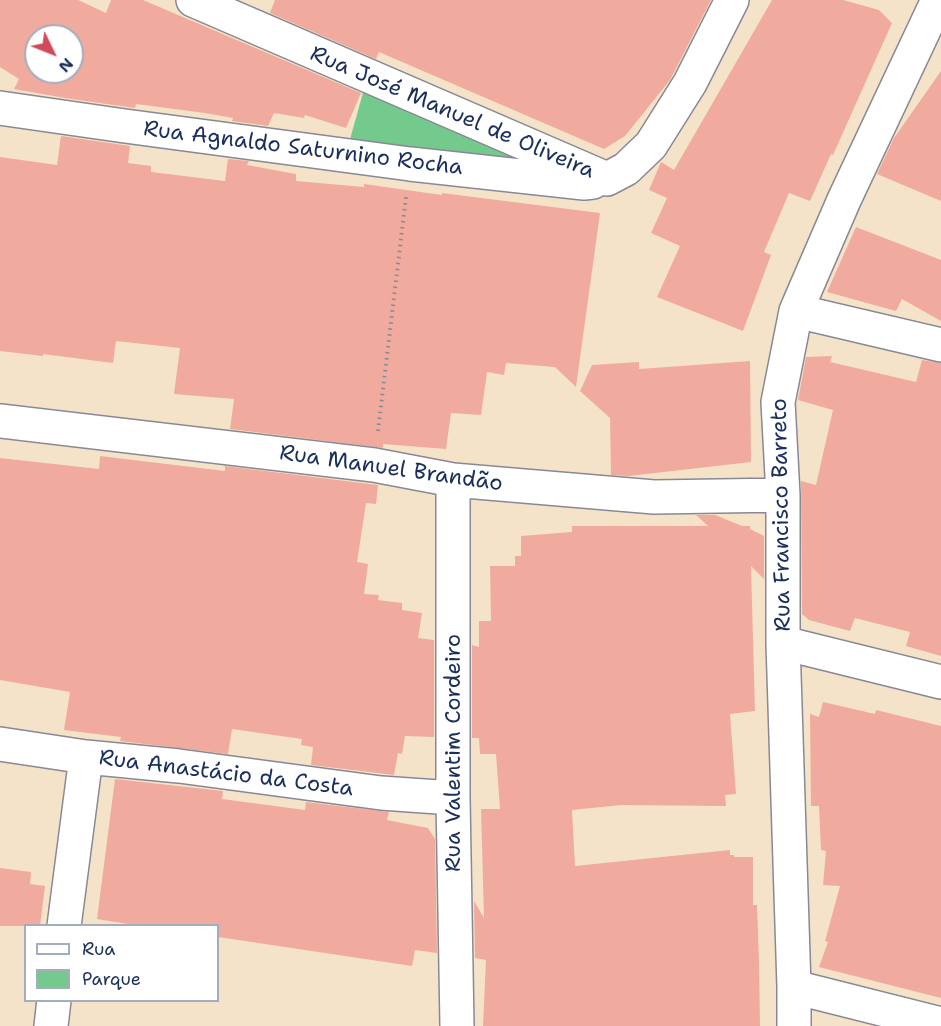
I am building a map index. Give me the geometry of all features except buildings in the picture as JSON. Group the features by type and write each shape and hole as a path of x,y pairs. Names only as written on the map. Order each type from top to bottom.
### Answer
{"street":[{"name":"Rua José Manuel de Oliveira","path":"193,0 607,179 626,169 651,145 690,83 732,0"},
{"name":"Rua Francisco Barreto","path":"794,1026 783,643 783,495 778,402 796,311 844,200 938,0"},
{"name":"Rua Agnaldo Saturnino Rocha","path":"0,108 410,164 584,183 607,179"},
{"path":"796,311 941,345"},
{"name":"Rua Manuel Brandão","path":"0,421 374,465 453,480 654,497 783,495"},
{"name":"Rua Valentim Cordeiro","path":"453,480 453,798 457,1026"},
{"path":"783,643 941,682"},
{"name":"Rua Anastácio da Costa","path":"0,744 381,794 453,798"},
{"path":"64,924 86,757"},
{"path":"794,987 941,1024"},
{"path":"51,1026 54,1002"}],"path":[{"path":"374,465 410,164"}],"green space":[{"path":"364,89 541,166 349,143"}]}
